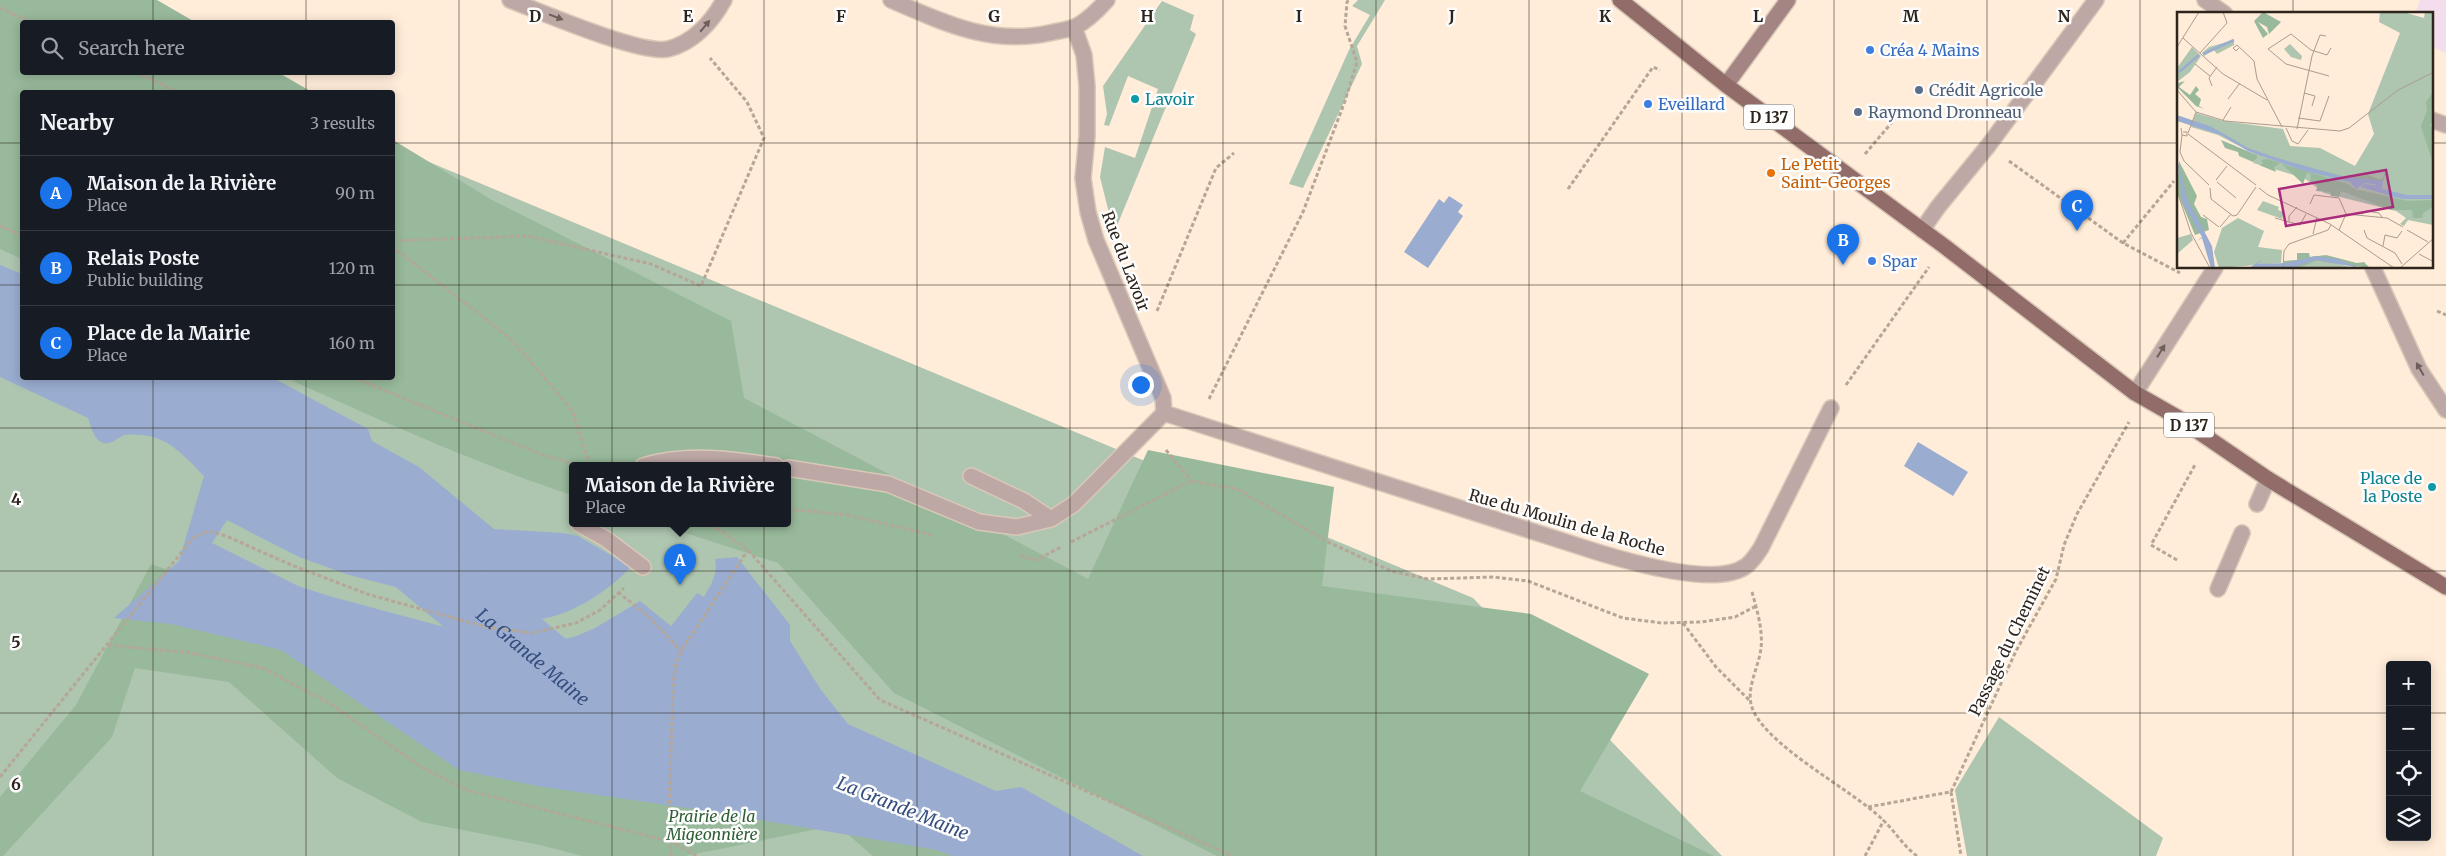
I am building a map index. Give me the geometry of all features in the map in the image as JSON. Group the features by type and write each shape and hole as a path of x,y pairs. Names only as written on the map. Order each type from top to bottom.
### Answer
{"main road":[{"name":"D 137","path":"1620,0 1726,85 1944,246 2135,393 2177,417 2268,479 2446,587"},
{"path":"1726,85 1788,0"}],"street":[{"path":"510,0 643,48 667,49 694,38 724,0"},
{"path":"891,0 958,28 982,35 1012,37 1037,36 1074,27 1088,18 1107,0"},
{"path":"1922,230 1938,207 1988,146 2096,0"},
{"path":"2205,0 2222,12"},
{"name":"Rue du Lavoir","path":"1074,27 1084,54 1087,86 1087,136 1083,178 1088,212 1096,240 1163,398 1164,414"},
{"path":"2434,121 2446,125"},
{"path":"2135,393 2215,269"},
{"path":"2373,269 2419,369 2446,410"},
{"path":"1746,566 1761,548 1778,519 1830,408"},
{"path":"791,468 888,484 979,522 1017,527 1051,519 1074,504 1164,414"},
{"name":"Rue du Moulin de la Roche","path":"1164,414 1354,473 1502,523 1637,563 1698,574 1730,573 1746,566"},
{"path":"656,462 663,460 735,460 749,462"},
{"path":"971,476 1024,501 1051,519"},
{"path":"2257,504 2268,479"},
{"path":"584,527 606,539 643,567"},
{"path":"2218,589 2242,533"}],"path":[{"path":"1197,424 1302,212 1345,101 1357,62 1345,26 1347,2 1349,0"},
{"path":"0,8 27,20"},
{"path":"395,241 527,236 651,264 701,286 764,138 747,102 694,38"},
{"path":"1568,189 1653,67 1667,74 1685,53"},
{"path":"142,75 173,90"},
{"path":"1847,176 1898,114"},
{"path":"1988,146 2123,244 2205,285"},
{"path":"1142,349 1216,168 1234,153"},
{"path":"2123,244 2174,181"},
{"path":"0,226 20,234"},
{"path":"1830,408 1944,246"},
{"path":"395,248 512,340 572,410 589,462"},
{"path":"2437,311 2446,315"},
{"path":"359,380 543,455 569,462"},
{"name":"Passage du Cheminet","path":"1950,792 2016,650 2056,579 2064,545 2077,514 2128,428 2135,393"},
{"path":"1149,427 1191,482"},
{"path":"2177,560 2151,545 2209,439"},
{"path":"1017,555 1036,560 1191,482 1237,489 1330,543 1391,571 1428,579 1494,577 1528,581 1623,618 1683,622 1735,617 1756,606"},
{"path":"791,509 848,515 942,537"},
{"path":"715,527 748,550 880,700 1233,856"},
{"path":"0,777 193,538 208,531 226,536 289,564 367,594 486,626 532,633 576,623 600,610 643,567"},
{"path":"671,856 672,842 669,813 673,685 676,663 681,651 748,550"},
{"path":"1746,566 1756,606 1762,645 1750,701 1754,716 1785,746 1884,820 1908,849 1917,856"},
{"path":"618,592 649,617 681,651"},
{"path":"1683,622 1716,667 1750,701"},
{"path":"108,645 191,653 264,668 329,703 423,768 466,790 672,842 697,856"},
{"path":"1868,807 1950,792 1961,856"},
{"path":"1865,856 1884,820"}],"shaded area":[{"path":"2420,0 2446,0 2446,53 2434,48 2434,12 2416,12"}],"green space":[{"name":"Prairie de la Migeonnière","path":"0,0 20,20 20,75 22,75 22,90 20,90 20,380 395,380 395,148 1473,598 1722,856 0,856"},
{"path":"0,0 157,0 192,20 20,20 20,75 282,75 309,90 20,90 20,258 0,249"},
{"path":"1358,0 1385,0 1357,46 1362,64 1303,188 1289,184 1349,50 1370,15 1352,6"},
{"path":"1162,1 1194,15 1190,30 1196,34 1114,233 1100,177 1105,147 1135,158 1158,89 1128,76 1109,126 1104,125 1107,114 1103,86"},
{"path":"395,141 492,200 731,321 744,398 1088,579 1148,450 1334,487 1322,586 1531,614 1649,674 1580,791 1714,856 1217,856 894,693 778,563 667,527 791,527 791,462 569,462 569,494 463,455 291,380 395,380"},
{"name":"Prairie de la Migeonnière","path":"151,564 981,856 873,856 837,825 685,856 582,856 540,845 422,822 337,778 229,682 135,668 112,737 3,856 0,856 0,797 76,705"},
{"path":"1999,717 2163,838 2156,856 1967,856 1955,790"}],"water":[{"path":"1449,196 1463,205 1458,212 1463,216 1428,268 1404,252 1439,199 1444,203"},
{"path":"0,265 20,273 20,380 277,380 368,429 372,441 419,467 494,529 563,533 578,536 631,567 609,587 569,611 554,616 525,620 349,575 299,557 227,520 212,543 298,586 522,648 574,637 595,628 640,601 671,626 697,593 704,597 715,574 715,559 737,557 790,625 790,641 821,690 848,724 996,791 1021,787 1143,856 953,856 937,850 714,812 537,786 459,770 281,650 171,624 114,618 179,561 204,476 176,449 151,437 127,435 110,443 101,442 93,433 88,418 0,377"},
{"path":"1918,442 1968,472 1953,496 1904,466"}],"waterway":[{"name":"La Grande Maine","path":"404,549 590,704 598,706"}],"place":[{"name":"Créa 4 Mains","path":"1870,50"},
{"name":"Crédit Agricole","path":"1919,90"},
{"name":"Lavoir","path":"1135,99"},
{"name":"Eveillard","path":"1648,104"},
{"name":"Raymond Dronneau","path":"1858,112"},
{"name":"Le Petit Saint-Georges","path":"1771,173"},
{"name":"Place de la Mairie","path":"2077,231"},
{"name":"Spar","path":"1872,261"},
{"name":"Relais Poste","path":"1843,265"},
{"name":"Place de la Poste","path":"2432,487"},
{"name":"Maison de la Rivière","path":"680,585"}]}
